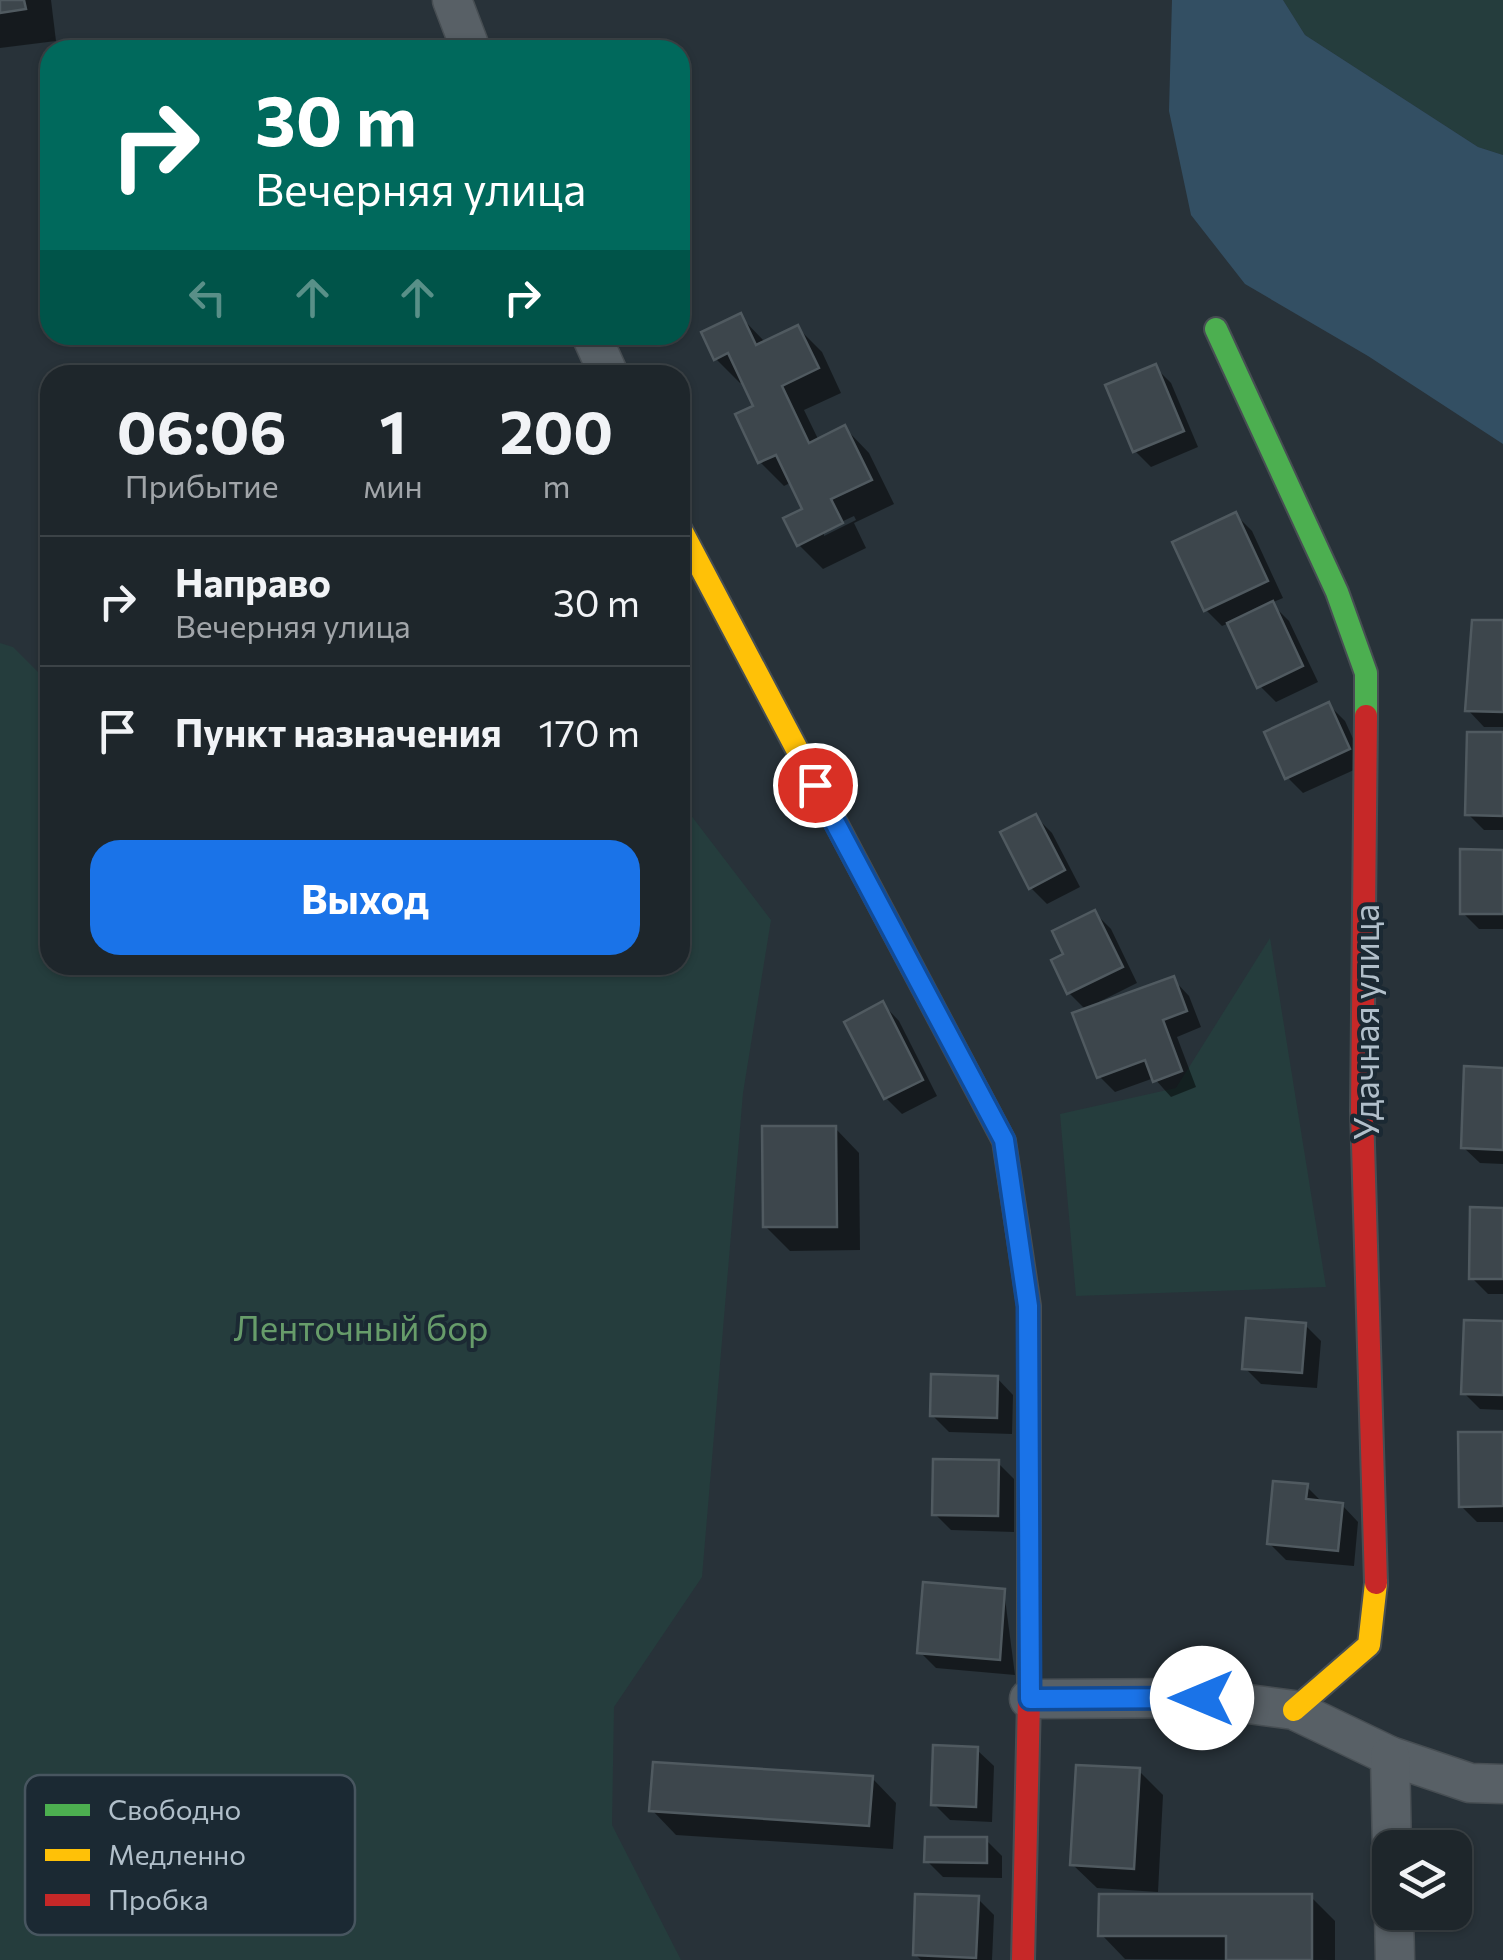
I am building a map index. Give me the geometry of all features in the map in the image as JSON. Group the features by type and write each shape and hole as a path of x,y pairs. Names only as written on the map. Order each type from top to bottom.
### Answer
{"street":[{"path":"452,0 467,40"},
{"name":"Удачная улица","path":"1216,329 1336,592 1366,673 1362,1111 1378,1604 1369,1645 1294,1710"},
{"path":"690,547 1004,1140 1028,1306 1030,1699 1023,1960"},
{"path":"1030,1699 1202,1698 1294,1710 1390,1756 1470,1783 1503,1784"},
{"path":"1390,1756 1392,1830"},
{"path":"1394,1930 1395,1960"}],"green space":[{"path":"1283,0 1503,0 1503,155 1478,147 1305,35"},
{"name":"Ленточный бор","path":"0,643 13,647 40,674 40,975 690,975 690,814 771,920 743,1093 702,1577 614,1707 612,1825 681,1960 0,1960"},
{"path":"1270,938 1326,1287 1076,1296 1060,1114 1176,1088"}],"water":[{"path":"1172,0 1283,0 1305,35 1478,147 1503,155 1503,444 1368,356 1245,284 1191,215 1169,111"}],"building":[{"path":"0,0 24,0 26,9 0,13"},
{"path":"741,313 756,345 798,325 819,368 782,386 809,443 845,425 872,480 831,499 843,523 797,546 783,518 802,509 776,455 758,463 735,414 753,406 728,353 714,360 701,332"},
{"path":"1156,364 1184,431 1133,452 1105,385"},
{"path":"1236,512 1268,581 1204,611 1172,542"},
{"path":"1273,601 1303,666 1257,688 1227,623"},
{"path":"1472,620 1503,620 1503,712 1465,711"},
{"path":"1329,702 1350,749 1285,779 1264,732"},
{"path":"1467,732 1503,732 1503,816 1465,815"},
{"path":"1036,814 1065,870 1029,889 1000,832"},
{"path":"1460,849 1503,850 1503,914 1460,914"},
{"path":"1095,910 1123,967 1067,994 1051,960 1063,954 1052,931"},
{"path":"1174,976 1187,1011 1163,1020 1182,1071 1153,1082 1145,1060 1097,1078 1072,1013"},
{"path":"883,1001 923,1080 884,1099 844,1022"},
{"path":"1464,1066 1503,1068 1503,1150 1461,1148"},
{"path":"762,1126 836,1126 837,1227 763,1227"},
{"path":"1470,1207 1503,1208 1503,1279 1469,1279"},
{"path":"1246,1318 1306,1323 1302,1373 1242,1369"},
{"path":"1464,1320 1503,1321 1503,1395 1461,1394"},
{"path":"931,1374 998,1376 997,1418 930,1416"},
{"path":"1458,1432 1503,1432 1503,1506 1459,1507"},
{"path":"933,1459 999,1460 998,1516 932,1515"},
{"path":"1273,1481 1308,1484 1306,1499 1343,1503 1338,1551 1267,1544"},
{"path":"923,1582 1005,1589 1000,1660 917,1653"},
{"path":"933,1745 978,1747 976,1807 931,1805"},
{"path":"653,1762 873,1776 869,1826 649,1811"},
{"path":"1076,1765 1140,1768 1134,1869 1070,1865"},
{"path":"925,1837 987,1837 987,1863 924,1862"},
{"path":"915,1894 979,1896 976,1958 913,1955"},
{"path":"1099,1894 1312,1894 1312,1960 1226,1960 1226,1936 1098,1936"}],"traffic: fast":[{"path":"1216,329 1337,592 1366,673 1366,716"}],"traffic: slow":[{"path":"690,547 1004,1141 1018,1233"},
{"path":"1294,1710 1369,1645 1376,1583"}],"traffic: jam":[{"path":"1366,716 1362,1111 1376,1583"},
{"path":"1018,1233 1029,1306 1029,1699 1023,1960"}],"route":[{"path":"815,785 1004,1140 1028,1306 1030,1699 1202,1698"}]}
